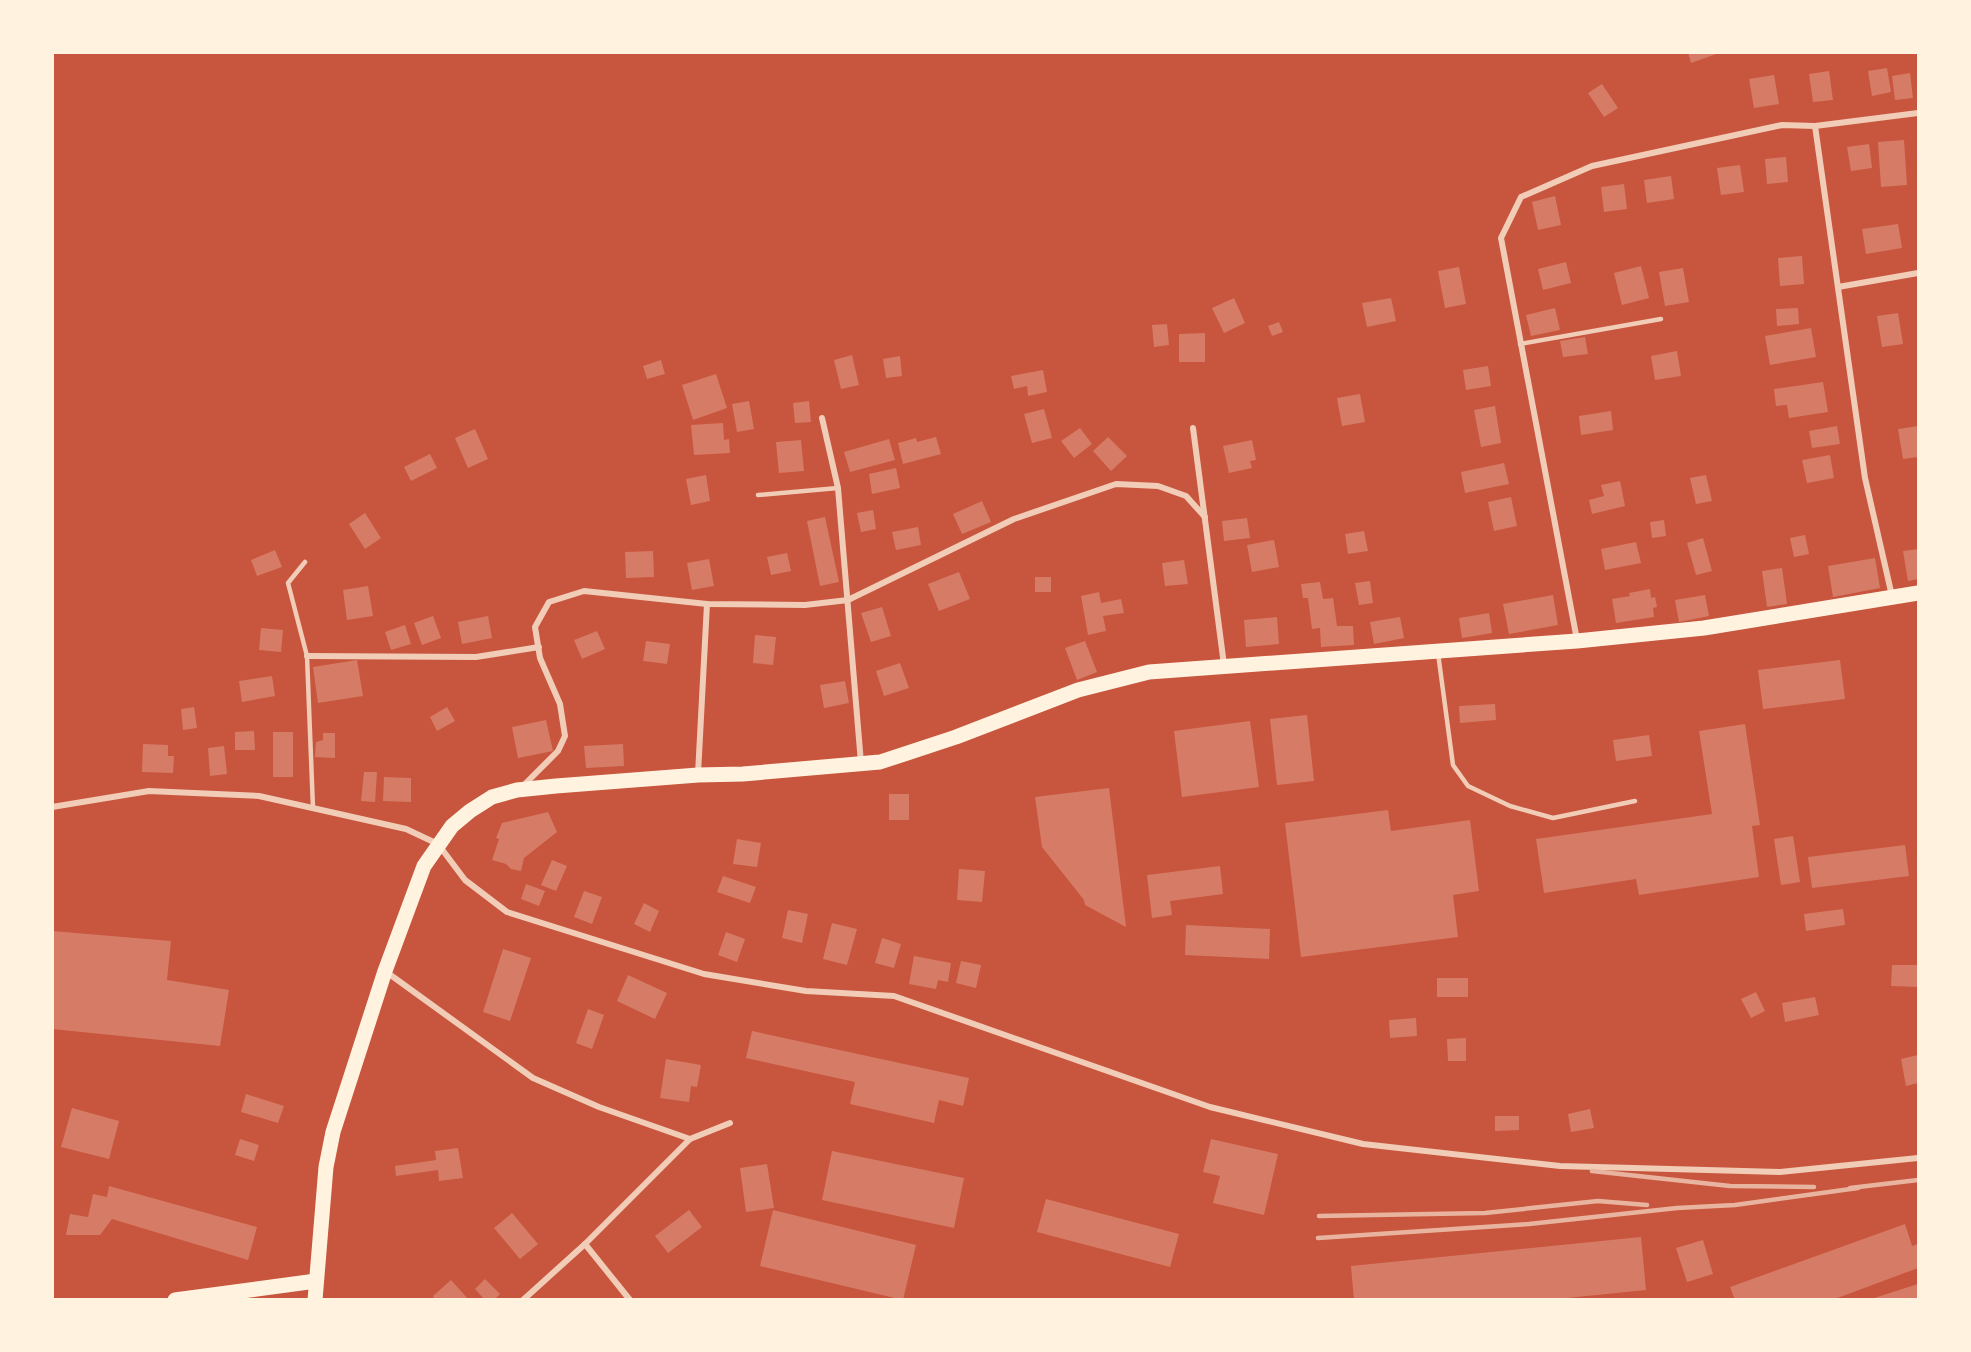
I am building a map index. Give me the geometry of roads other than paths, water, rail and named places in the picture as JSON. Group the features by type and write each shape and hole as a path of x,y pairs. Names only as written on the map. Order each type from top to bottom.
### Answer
{"main road":[{"path":"315,1299 326,1167 333,1132 385,971 424,866 452,826 492,797 517,790 880,762 1078,690 1149,672 1577,641 1704,628 1918,593"},
{"path":"175,1299 316,1281"}],"street":[{"path":"1577,641 1501,238 1521,197 1593,166 1782,125 1815,126 1918,113"},
{"path":"1815,126 1865,478 1893,597"},
{"path":"1839,287 1918,273"},
{"path":"822,418 838,488 861,765"},
{"path":"1193,428 1224,666"},
{"path":"517,790 558,751 565,736 560,704 540,658 536,627 549,602 584,591 707,604 805,605 848,600 1014,519 1116,484 1158,486 1186,496 1204,517"},
{"path":"698,775 707,604"},
{"path":"307,656 476,657 539,647"},
{"path":"52,807 149,791 259,796 406,829 438,844 465,880 507,912 704,974 806,991 894,996 1210,1107 1362,1144 1560,1166 1780,1172 1918,1158"},
{"path":"385,971 533,1078 599,1107 690,1139"},
{"path":"523,1299 585,1244 690,1139 730,1123"},
{"path":"585,1244 630,1299"}],"lane":[{"path":"1520,344 1661,320"},
{"path":"758,495 838,488"},
{"path":"305,562 288,583 307,656 313,808"},
{"path":"1437,651 1453,765 1468,786 1510,806 1553,818 1635,801"}],"railway":[{"path":"1592,1171 1730,1186 1814,1187"},
{"path":"1850,1188 1918,1180"},
{"path":"1318,1238 1529,1224 1677,1208 1735,1205 1858,1188"},
{"path":"1319,1216 1485,1213 1598,1201 1647,1205"}]}
